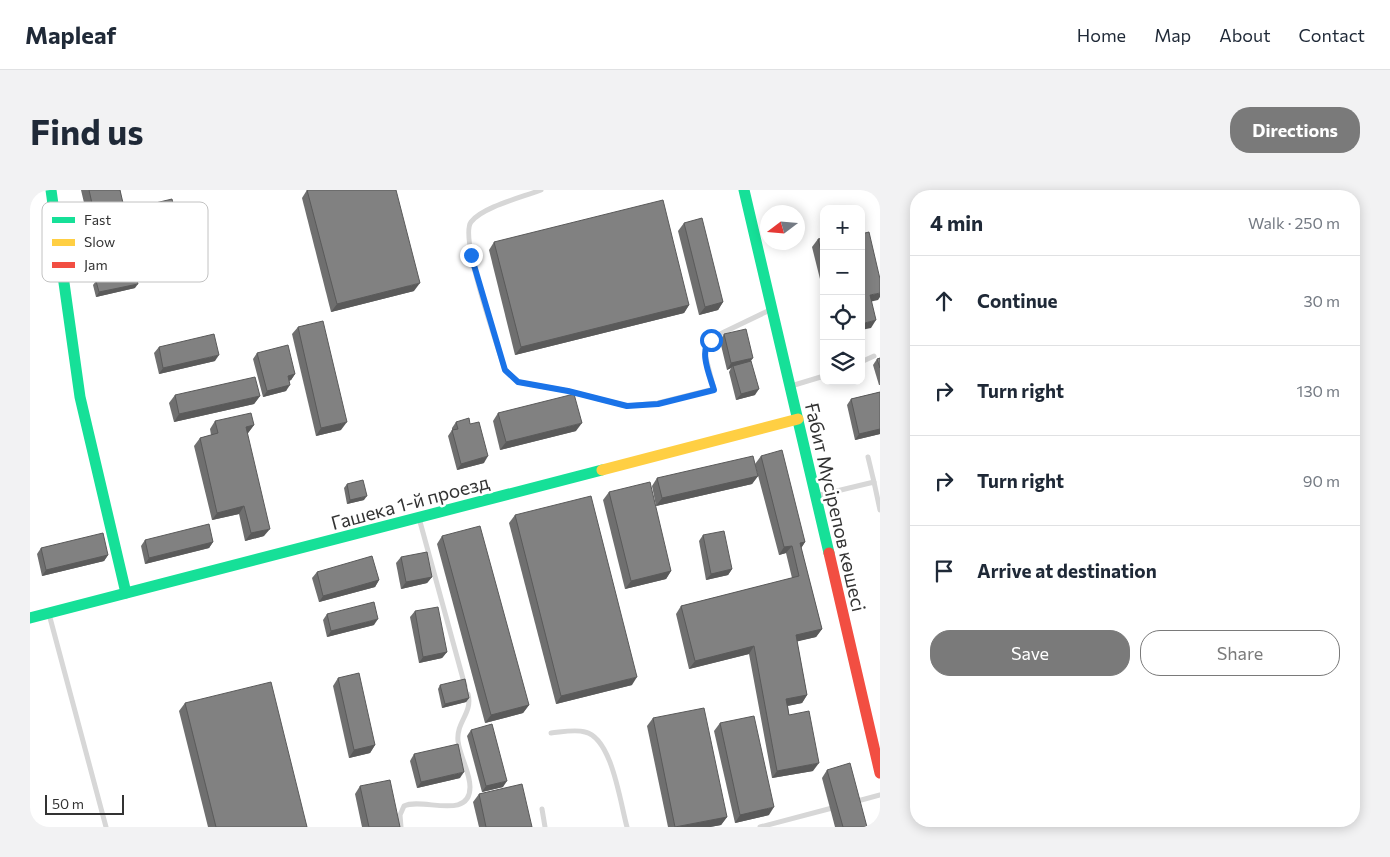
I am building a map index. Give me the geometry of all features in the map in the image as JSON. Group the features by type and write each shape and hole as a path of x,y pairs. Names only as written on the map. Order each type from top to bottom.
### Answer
{"main road":[{"name":"Ғабит Мүсірепов көшесі","path":"744,190 878,752 880,773"},
{"path":"64,282 80,397 126,593"},
{"name":"Гашека 1-й проезд","path":"30,618 798,419"}],"lane":[{"path":"541,190 485,211 471,222 468,228 471,255 505,370 518,382 568,391 627,406 658,404 714,390 705,354 707,343 720,334 772,309"},
{"path":"865,360 874,356"},
{"path":"790,386 820,377"},
{"path":"868,457 880,510"},
{"path":"816,496 874,482"},
{"path":"401,827 400,815 404,806 412,803 460,805 466,798 470,787 458,735 460,723 469,711 469,700 419,518"},
{"path":"49,613 106,827"},
{"path":"550,733 578,731 586,732 598,738 606,750 627,827"},
{"path":"760,827 880,795"},
{"path":"542,809 545,827"}],"building":[{"path":"89,190 120,190 123,202 92,202"},
{"path":"307,190 396,190 420,283 337,304"},
{"path":"172,199 173,202 160,202"},
{"path":"663,200 689,305 521,347 494,242"},
{"path":"702,218 723,302 705,307 684,223"},
{"path":"869,232 880,279 880,293 870,295 876,320 865,323 865,250 865,233"},
{"path":"96,282 138,282 138,284 99,292"},
{"path":"323,321 347,422 321,428 298,327"},
{"path":"746,329 753,358 731,363 724,334"},
{"path":"214,334 219,355 163,368 159,347"},
{"path":"288,345 295,374 288,376 290,385 267,391 257,353"},
{"path":"751,361 759,389 741,394 733,366"},
{"path":"255,377 260,396 179,414 175,395"},
{"path":"880,392 880,429 859,434 851,399"},
{"path":"574,394 582,423 506,442 498,413"},
{"path":"251,413 254,425 246,427 270,529 251,533 244,506 217,513 200,438 218,433 215,421"},
{"path":"469,418 470,424 479,422 488,456 461,464 452,430 458,429 456,422"},
{"path":"782,450 805,542 800,543 822,629 796,635 807,695 786,699 789,715 809,711 819,763 777,771 754,646 695,661 681,606 799,576 792,546 784,547 761,456"},
{"path":"753,456 758,476 662,498 657,478"},
{"path":"363,480 367,496 350,500 347,484"},
{"path":"650,482 671,571 631,581 609,492"},
{"path":"591,496 637,677 561,696 515,515"},
{"path":"209,524 213,542 149,558 145,540"},
{"path":"480,526 529,705 491,715 442,536"},
{"path":"724,531 732,569 711,574 703,535"},
{"path":"103,533 108,555 46,570 41,548"},
{"path":"427,552 432,577 406,582 401,557"},
{"path":"372,556 379,580 323,596 317,572"},
{"path":"374,602 378,619 331,631 327,614"},
{"path":"438,607 447,652 423,657 415,611"},
{"path":"359,673 375,745 354,750 338,678"},
{"path":"465,679 469,698 445,704 440,685"},
{"path":"271,682 307,827 216,827 185,703"},
{"path":"704,708 727,817 675,827 653,718"},
{"path":"754,716 774,807 740,815 720,723"},
{"path":"492,724 507,781 486,786 471,730"},
{"path":"458,744 464,772 421,782 414,754"},
{"path":"850,763 867,827 843,827 827,770"},
{"path":"390,780 400,827 369,827 360,786"},
{"path":"522,784 532,827 486,827 479,794"}],"traffic: fast":[{"path":"51,190 53,202"},
{"path":"744,190 829,553"},
{"path":"64,282 80,397 126,593"},
{"path":"30,618 602,470"}],"traffic: slow":[{"path":"602,470 798,419"}],"traffic: jam":[{"path":"829,553 880,773"}],"route":[{"path":"471,255 505,370 508,375 518,382 568,391 613,404 627,406 658,404 714,390 705,354 707,343 711,340"}]}
